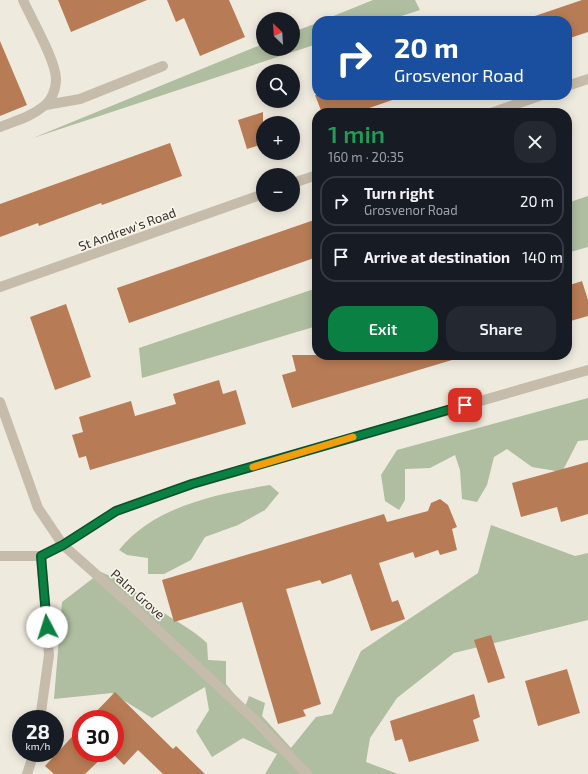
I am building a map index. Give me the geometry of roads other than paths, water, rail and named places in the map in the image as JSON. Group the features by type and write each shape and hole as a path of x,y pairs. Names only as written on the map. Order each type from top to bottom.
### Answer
{"street":[{"path":"0,127 33,114 46,105 54,94 56,78 52,63 23,0"},
{"path":"46,105 80,99 163,66"},
{"path":"572,84 588,79"},
{"path":"505,108 528,100"},
{"path":"300,181 312,177"},
{"name":"St Andrew's Road","path":"0,288 256,197"},
{"path":"0,556 41,556 63,545 116,511 192,484 588,370"},
{"name":"Palm Grove","path":"0,402 38,508 63,545 134,608 244,710 307,774"},
{"path":"41,556 49,655 41,710"},
{"path":"26,774 31,762"}]}
